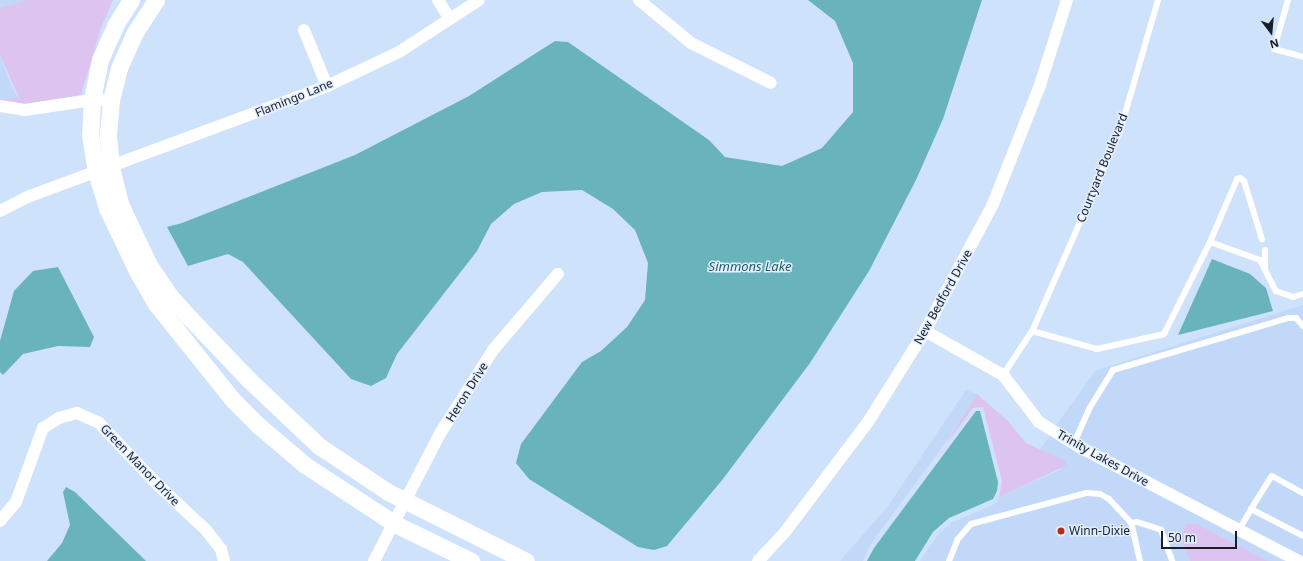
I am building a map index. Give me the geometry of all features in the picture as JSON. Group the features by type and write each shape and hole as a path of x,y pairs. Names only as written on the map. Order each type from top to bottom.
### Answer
{"street":[{"path":"131,0 116,24 100,60 92,100 90,134 104,169 119,236 221,386 259,426 305,465 395,524 472,561"},
{"path":"104,169 111,100 119,68 132,39 156,0"},
{"path":"438,0 450,19"},
{"name":"Flamingo Lane","path":"0,211 30,196 327,86 399,52 480,0"},
{"path":"639,0 691,44 771,83"},
{"name":"New Bedford Drive","path":"758,561 785,532 868,422 925,331 993,204 1040,85 1067,0"},
{"path":"304,30 327,86"},
{"path":"0,106 25,110 92,100 111,100"},
{"name":"Heron Drive","path":"374,561 395,524 441,432 494,350 558,274"},
{"path":"163,299 319,446 359,474 405,502 526,561"},
{"name":"Trinity Lakes Drive","path":"925,331 1003,376 1038,422 1074,443 1299,561"},
{"path":"221,386 240,370"},
{"name":"Green Manor Drive","path":"0,521 16,502 43,428 59,418 77,413 99,422 158,486 206,530 221,549 224,561"},
{"path":"305,465 319,446"}],"lane":[{"name":"Courtyard Boulevard","path":"1003,376 1032,332 1120,131 1158,0"},
{"path":"1288,0 1274,49 1303,57"},
{"path":"1032,332 1097,349 1164,334 1210,242 1237,179 1240,178 1244,181 1262,239"},
{"path":"1210,242 1260,260 1276,291 1293,297 1303,294"},
{"path":"1265,250 1265,270"},
{"path":"1074,443 1089,409 1113,370 1289,318 1296,318 1303,326"},
{"path":"1238,530 1272,476 1303,493"},
{"path":"949,561 958,539 971,524 1087,494 1100,494 1109,499 1131,523 1140,561"},
{"path":"1251,509 1303,536"},
{"path":"1131,523 1147,523 1161,530 1172,561"}],"shaded area":[{"path":"0,0 28,0 0,8"},
{"path":"28,0 113,0 101,28 81,95 25,104 0,100 19,98 0,55 0,8"},
{"path":"0,55 11,85 19,99 0,100"},
{"path":"1303,305 1303,561 1286,549 1056,426 1095,371"},
{"path":"966,390 977,394 963,419 870,545 863,561 840,561 888,506"},
{"path":"977,394 1008,421 1026,443 1064,460 1067,465 999,497 1002,481 983,407 973,408 945,446"},
{"path":"1050,435 1079,453 1284,561 1268,561 1197,524 1186,524 1181,537 1190,561 920,561 937,536 952,522 987,508 996,503 999,497 1060,470 1063,460 1040,449"},
{"path":"1186,524 1197,524 1268,561 1190,561 1181,537"}],"water":[{"name":"Simmons Lake","path":"808,0 982,0 943,119 916,180 869,271 810,363 723,479 667,546 654,550 638,547 529,479 516,463 521,444 582,362 601,351 627,327 645,300 648,263 635,230 613,209 582,190 542,192 514,204 491,224 477,251 397,354 386,378 371,386 351,379 243,262 228,254 188,266 167,227 182,223 355,155 469,96 555,41 568,42 709,140 725,157 782,166 822,148 853,112 853,63 835,21"},
{"path":"1212,259 1250,274 1266,288 1273,311 1178,335"},
{"path":"58,267 94,337 90,347 58,346 23,354 3,375 0,372 0,341 14,291 33,271"},
{"path":"976,411 980,411 998,482 997,491 993,499 949,518 933,532 915,561 867,561 874,548"},
{"path":"66,487 75,492 146,561 47,561 62,543 70,525 63,492"}],"place":[{"name":"Winn-Dixie","path":"1061,531"}]}
